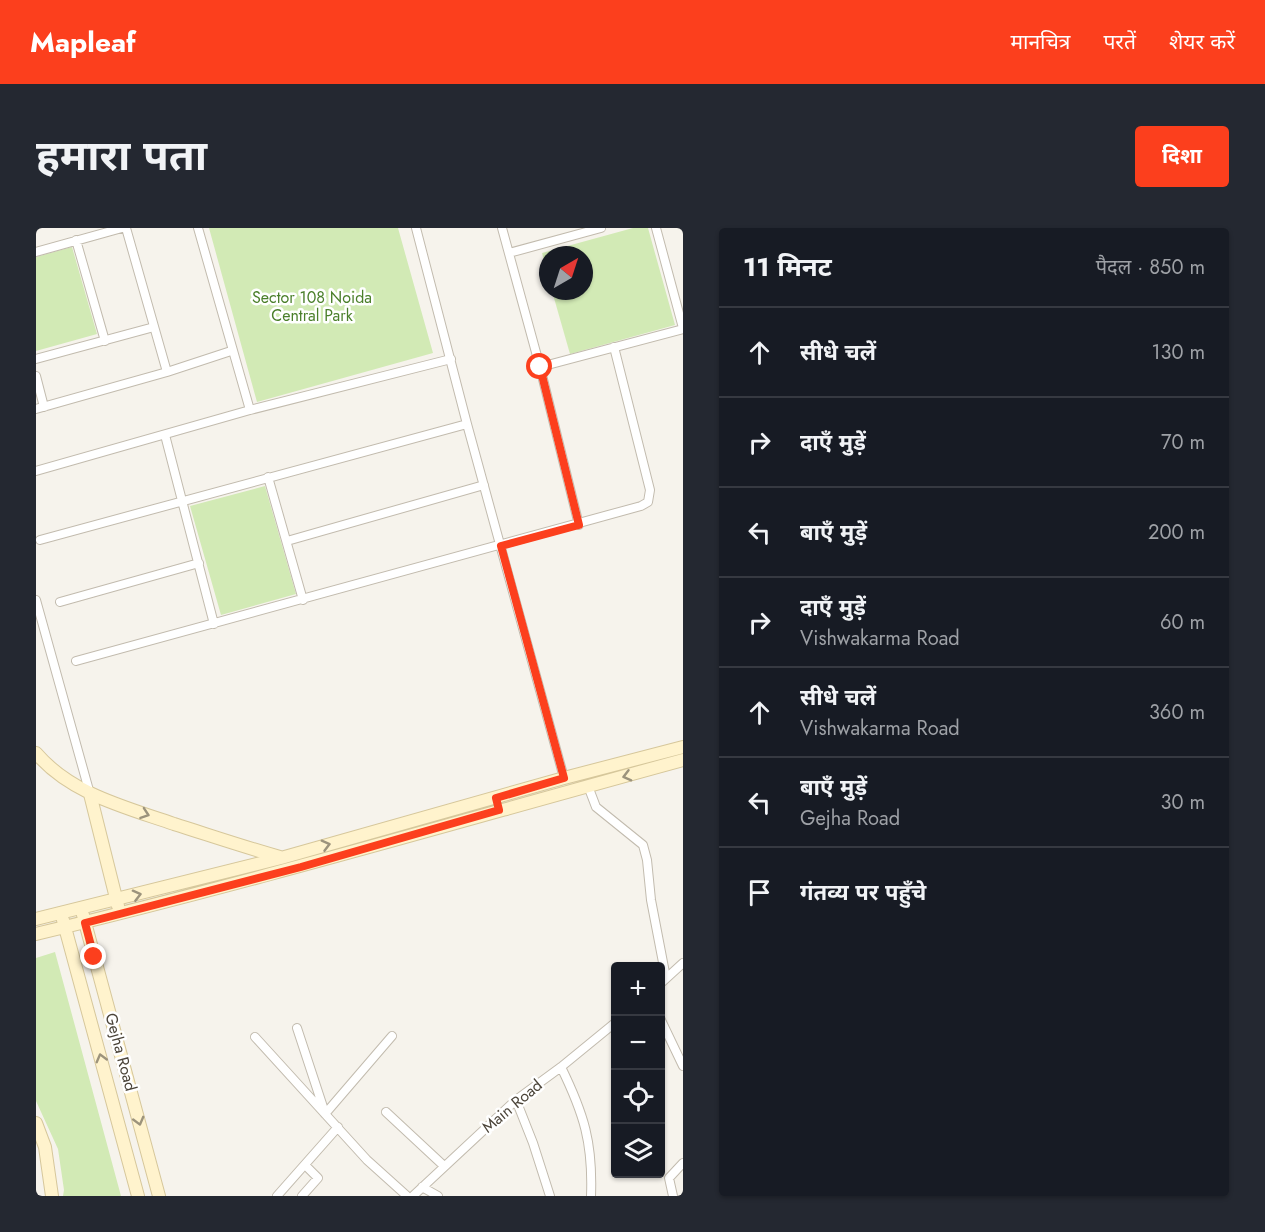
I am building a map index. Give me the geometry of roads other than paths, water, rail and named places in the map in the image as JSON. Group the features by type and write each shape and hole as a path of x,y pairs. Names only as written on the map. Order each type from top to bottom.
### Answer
{"main road":[{"path":"36,934 301,867 498,804 564,778 683,747"},
{"path":"36,753 57,774 90,794 281,858"},
{"path":"36,919 498,804 588,786 683,760"},
{"path":"90,794 119,914"},
{"name":"Gejha Road","path":"81,908 159,1196"},
{"name":"Gejha Road","path":"61,913 138,1196"},
{"path":"36,1123 45,1147 52,1196"}],"street":[{"path":"36,252 122,228"},
{"path":"126,228 167,372"},
{"path":"198,228 249,410"},
{"path":"416,228 564,778"},
{"path":"502,228 540,367 579,525"},
{"path":"509,253 578,231 601,228"},
{"path":"540,367 683,328 656,228"},
{"path":"76,240 105,340"},
{"path":"36,359 154,327"},
{"path":"76,661 579,525 648,502 650,497 614,347"},
{"path":"36,376 40,408 167,372 231,351"},
{"path":"36,471 249,410 451,359"},
{"path":"40,540 467,424"},
{"path":"165,435 214,624"},
{"path":"268,477 303,600"},
{"path":"287,541 484,485"},
{"path":"60,602 199,563"},
{"path":"36,600 90,794"},
{"path":"588,786 596,807 643,845 660,962"},
{"path":"665,979 683,963"},
{"name":"Main Road","path":"413,1196 516,1100 611,1026"},
{"path":"297,1028 325,1113"},
{"path":"665,1028 683,1066"},
{"path":"325,1113 392,1036"},
{"path":"255,1037 367,1160 407,1196"},
{"path":"561,1067 573,1091 589,1138 592,1171 591,1196"},
{"path":"516,1100 550,1196"},
{"path":"386,1112 444,1166"},
{"path":"277,1196 338,1127"},
{"path":"673,1196 669,1178 683,1163"},
{"path":"302,1196 318,1178 304,1165"},
{"path":"422,1187 438,1196"}],"park label":[{"name":"Sector 108 Noida Central Park","path":"312,306"}]}
